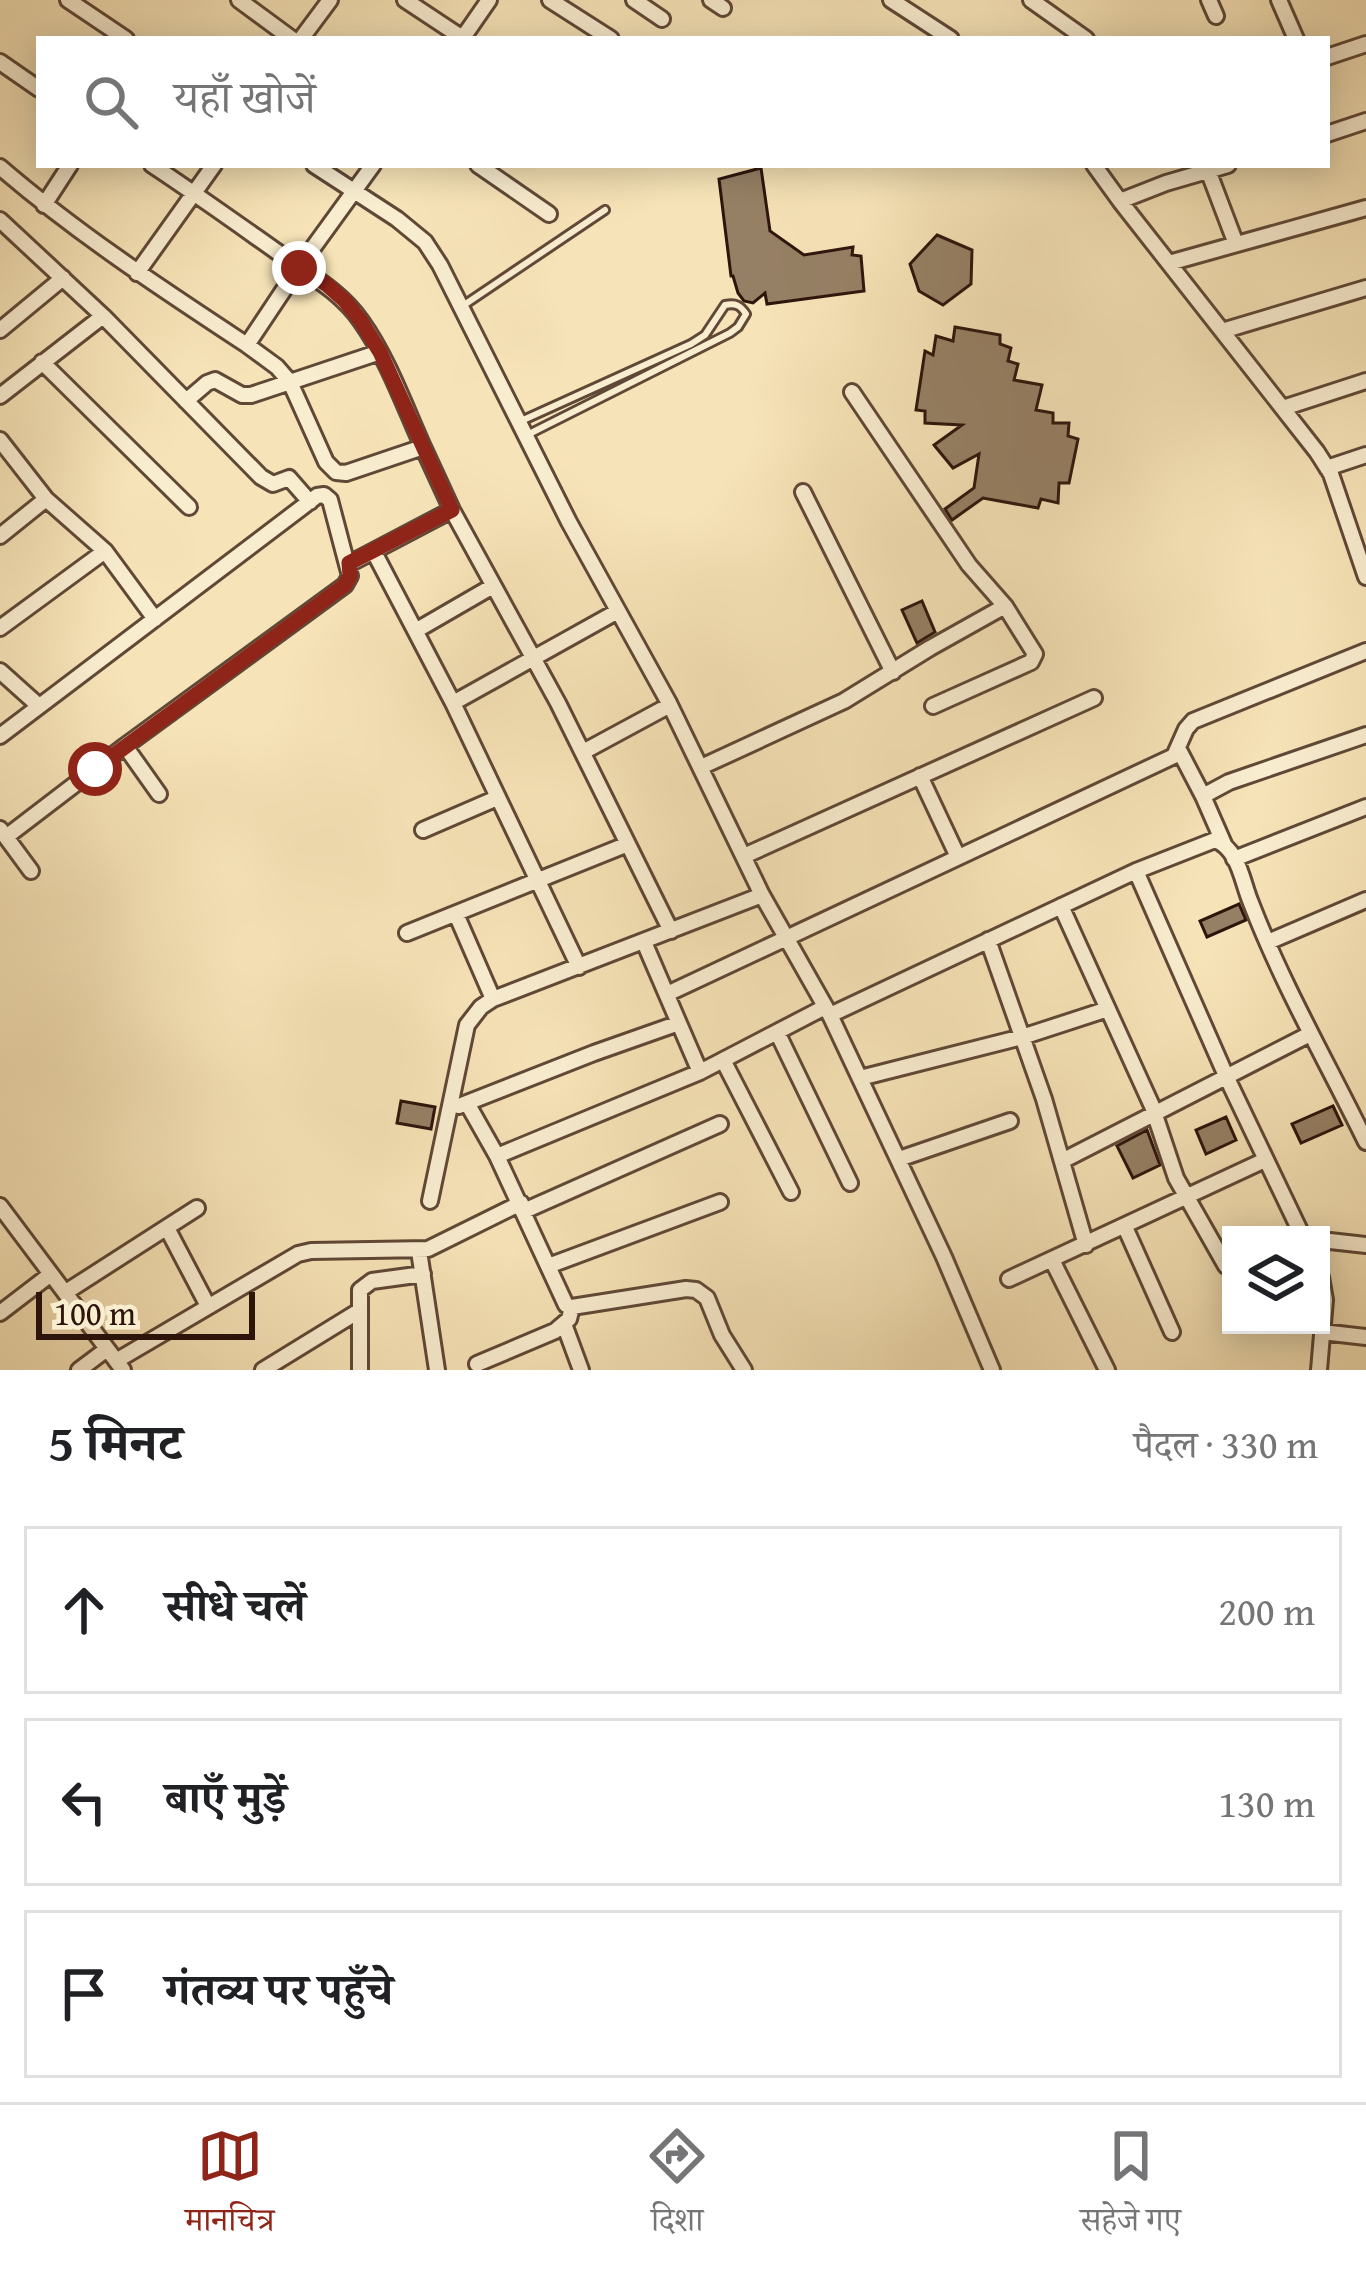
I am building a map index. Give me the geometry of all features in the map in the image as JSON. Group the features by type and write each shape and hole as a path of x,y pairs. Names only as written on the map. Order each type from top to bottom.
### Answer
{"street":[{"path":"68,0 122,36"},
{"path":"239,0 293,36"},
{"path":"300,36 330,0"},
{"path":"405,0 459,36"},
{"path":"465,36 489,0"},
{"path":"550,0 606,36"},
{"path":"634,0 662,19"},
{"path":"891,0 946,36"},
{"path":"1031,0 1082,36"},
{"path":"1209,0 1216,16"},
{"path":"1279,0 1295,36"},
{"path":"1330,56 1366,44"},
{"path":"0,62 36,87"},
{"path":"1330,133 1366,122"},
{"path":"0,167 137,273 277,367 290,382 326,462 336,472 346,473 423,447"},
{"path":"44,205 68,168"},
{"path":"156,168 326,284 345,301 380,352 452,510 583,752 671,931"},
{"path":"137,273 212,168"},
{"path":"319,168 397,220 424,242 440,265 670,705 762,895 828,1011 992,1370"},
{"path":"248,345 372,168"},
{"path":"482,168 549,214"},
{"path":"1096,168 1327,468 1366,578"},
{"path":"1120,200 1207,168 1236,244"},
{"path":"1169,263 1366,208"},
{"path":"2,227 103,316 267,482 289,478 310,502"},
{"path":"0,330 63,278"},
{"path":"1222,331 1366,288"},
{"path":"0,396 103,316"},
{"path":"186,401 215,380 251,395 380,352"},
{"path":"42,362 189,507"},
{"path":"1282,408 1366,381"},
{"path":"852,392 1035,655 1031,662 933,706"},
{"path":"0,440 46,499 105,551 155,619"},
{"path":"1327,468 1366,455"},
{"path":"802,491 893,672"},
{"path":"0,736 317,496 330,500 349,563 345,585 3,833 32,871"},
{"path":"0,536 46,499"},
{"path":"349,563 452,510"},
{"path":"0,628 105,551"},
{"path":"374,553 453,703 579,968"},
{"path":"416,631 493,586"},
{"path":"701,767 844,701 1005,606"},
{"path":"453,703 618,610"},
{"path":"667,994 1174,756 1192,722 1366,651"},
{"path":"0,671 39,706"},
{"path":"744,856 1094,698"},
{"path":"583,752 670,705"},
{"path":"1203,796 1228,782 1366,736"},
{"path":"125,746 159,794"},
{"path":"1179,750 1234,859 1310,1034 1366,1142"},
{"path":"920,776 958,857"},
{"path":"423,830 497,798"},
{"path":"1234,859 1366,807"},
{"path":"497,1156 700,1072 777,1032 1136,871 1203,843 1225,844"},
{"path":"407,933 628,844"},
{"path":"1136,871 1297,1226"},
{"path":"430,1201 467,1025 481,1006 762,895"},
{"path":"1268,942 1366,900"},
{"path":"1061,906 1155,1114 1176,1178 1222,1259"},
{"path":"456,914 493,999"},
{"path":"988,940 1086,1245"},
{"path":"644,942 700,1072"},
{"path":"860,1078 1108,1009"},
{"path":"451,1109 679,1023"},
{"path":"777,1032 850,1183"},
{"path":"1062,1161 1310,1034"},
{"path":"724,1060 790,1192"},
{"path":"467,1103 522,1207 566,1305 696,1290 706,1298 744,1370"},
{"path":"899,1159 1010,1121"},
{"path":"79,1370 115,1360 298,1254 435,1248 720,1124"},
{"path":"1010,1280 1264,1160"},
{"path":"548,1266 719,1202"},
{"path":"0,1206 115,1360"},
{"path":"66,1292 197,1208"},
{"path":"1125,1227 1172,1331"},
{"path":"167,1228 208,1306"},
{"path":"1330,1241 1366,1245"},
{"path":"419,1251 437,1370"},
{"path":"1052,1261 1106,1370"},
{"path":"0,1313 51,1274"},
{"path":"360,1370 360,1290 364,1285 423,1274"},
{"path":"477,1364 555,1331 572,1307"},
{"path":"263,1370 359,1311"},
{"path":"564,1324 581,1370"},
{"path":"1330,1333 1366,1337"},
{"path":"1319,1370 1322,1334"}],"lane":[{"path":"461,307 605,210"},
{"path":"734,303 746,314 730,332 522,429 691,344 705,335 725,305 734,303"}],"building":[{"path":"761,168 770,231 804,255 853,247 852,255 861,256 864,291 767,304 765,293 753,303 744,301 731,276 719,179"},
{"path":"937,235 972,250 971,284 943,305 919,291 910,264"},
{"path":"955,327 1000,335 1000,344 1011,348 1008,361 1018,364 1014,380 1042,385 1036,410 1053,413 1053,423 1069,423 1068,436 1078,439 1069,483 1059,483 1058,503 1041,499 1038,508 983,498 952,520 945,509 974,488 979,454 953,468 934,445 962,425 925,423 925,411 916,410 925,351 933,355 936,336 953,341"},
{"path":"922,601 935,632 917,643 902,610"},
{"path":"1239,904 1246,920 1207,937 1200,921"},
{"path":"401,1101 435,1107 431,1129 397,1123"},
{"path":"1333,1106 1342,1125 1301,1143 1292,1124"},
{"path":"1226,1117 1236,1140 1206,1154 1196,1130"},
{"path":"1147,1130 1160,1165 1133,1178 1117,1146"}],"route":[{"path":"95,769 345,585 349,563 452,510 380,352 361,321 326,284 299,268"}]}
